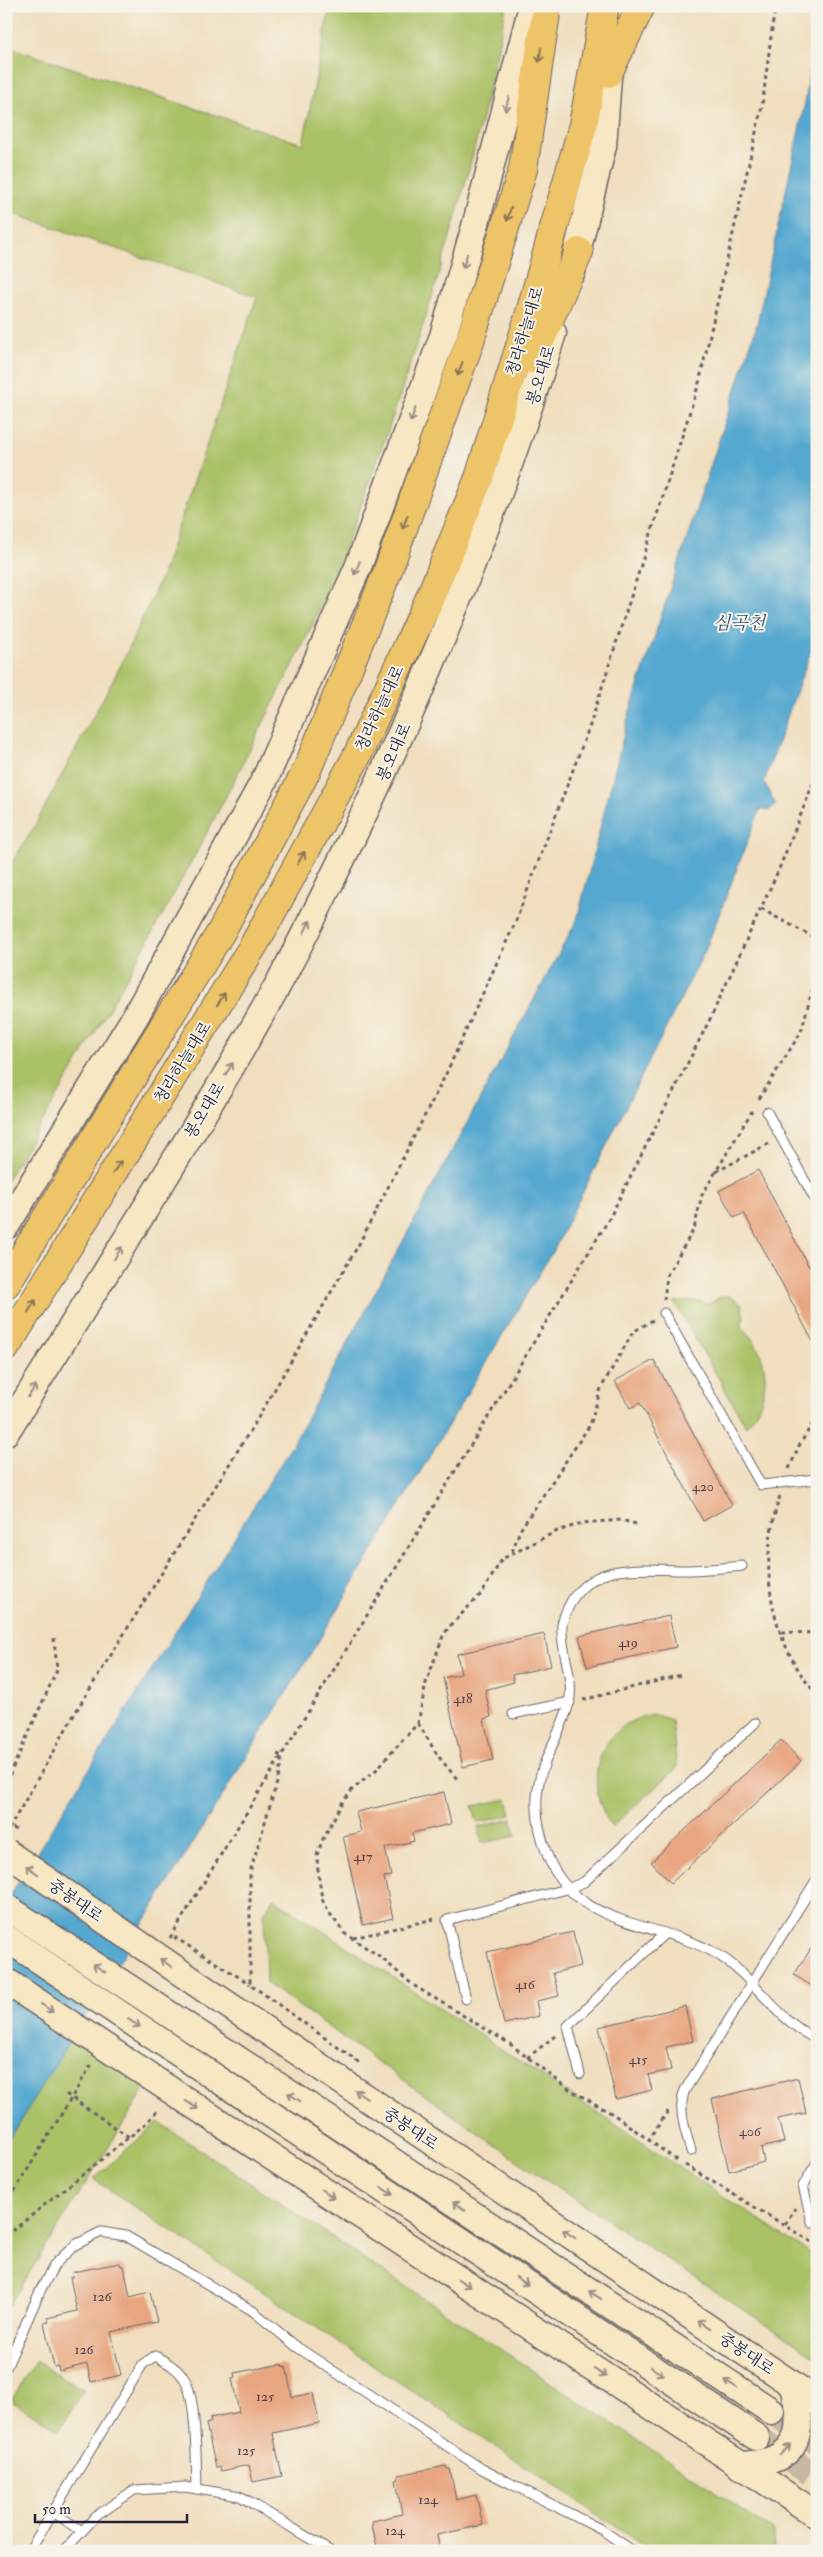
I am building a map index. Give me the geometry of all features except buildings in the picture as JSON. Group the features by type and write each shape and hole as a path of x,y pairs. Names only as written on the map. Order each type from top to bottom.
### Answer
{"highway":[{"name":"청라하늘대로","path":"6,1284 222,932 307,770 387,573 469,344 523,169 547,6"},
{"name":"청라하늘대로","path":"6,1347 255,944 357,756 428,602 478,478 528,320 583,126 605,6"},
{"path":"608,73 641,6"},
{"path":"454,537 579,252"}],"main road":[{"path":"6,1226 135,1017 265,780 358,566 443,336 476,224 532,6"},
{"name":"봉오대로","path":"6,1432 164,1179 268,1003 387,766 451,619 522,434 579,252 603,146 614,6"},
{"name":"중봉대로","path":"14,1843 206,1990 817,2401"},
{"path":"6,1907 771,2411"},
{"path":"6,1938 756,2436"},
{"path":"6,1981 817,2515"},
{"path":"740,2466 778,2457 784,2454 795,2439 799,2429 799,2406 792,2384"}],"lane":[{"path":"767,1112 817,1203"},
{"path":"664,1313 761,1484 817,1479"},
{"path":"742,1566 685,1570 624,1570 601,1575 588,1582 566,1610 562,1624 570,1702 542,1770 538,1787 538,1826 542,1843 558,1878 567,1889 587,1904 613,1918 665,1933 716,1954 735,1966 795,2026 817,2039"},
{"path":"513,1714 570,1702"},
{"path":"466,1999 447,1920 567,1889 584,1882 755,1724"},
{"path":"690,2151 681,2099 817,1879"},
{"path":"580,2074 568,2026 665,1933"},
{"path":"812,2222 802,2186 817,2162"},
{"path":"6,2368 41,2289 55,2264 74,2245 101,2232 126,2236 254,2311 297,2347 482,2469 602,2530 633,2551"},
{"path":"29,2551 143,2364 155,2356 172,2365 185,2378 192,2407 197,2489"},
{"path":"64,2551 96,2517 134,2490 185,2487 240,2496 330,2551"},
{"path":"53,2512 82,2531"}],"path":[{"path":"6,1833 75,1713 261,1412 360,1244 445,1076 515,923 590,725 698,383 762,106 775,6"},
{"path":"168,1941 609,1219 711,1017 761,909 817,774"},
{"path":"761,909 817,939"},
{"path":"512,1552 520,1530 590,1424 604,1382 634,1332 664,1313 667,1275 694,1229 702,1195 767,1084 798,1038 805,1020 817,972"},
{"path":"715,1172 781,1138"},
{"path":"817,1416 798,1446 784,1482 772,1523 767,1566 772,1602 782,1632 802,1675 817,1695"},
{"path":"636,1524 621,1520 582,1523 555,1532 502,1558 473,1604 449,1627 443,1636 426,1684 418,1723 376,1770 352,1790 342,1803 323,1838 318,1855 322,1899 337,1925 379,1956 413,1986 510,2044 569,2089 613,2114 648,2141 736,2198 778,2220 817,2245"},
{"path":"782,1632 817,1633"},
{"path":"6,1783 57,1670 54,1638"},
{"path":"570,1702 586,1700 681,1675"},
{"path":"418,1723 438,1756 458,1780"},
{"path":"277,1754 282,1756"},
{"path":"167,1933 250,1984 250,1872 278,1779 282,1756"},
{"path":"6,1822 14,1843"},
{"path":"353,1938 430,1918 447,1920"},
{"path":"527,2058 568,2026"},
{"path":"6,2205 97,2056"},
{"path":"66,2094 129,2137"},
{"path":"648,2141 672,2103 681,2099"},
{"path":"6,2236 129,2137 157,2111"}],"green space":[{"path":"330,6 506,6 497,53 463,192 422,329 377,463 355,522 305,640 200,846 106,1015 6,1181 6,872 33,829 121,665 162,575 257,297 6,211 6,46 303,144"},
{"path":"722,1296 730,1296 741,1304 744,1317 741,1326 751,1337 763,1362 765,1375 761,1402 746,1426 674,1302 694,1301 709,1304"},
{"path":"652,1714 672,1720 677,1768 612,1827 603,1810 597,1792 597,1775 600,1759 607,1743 618,1731 633,1720"},
{"path":"507,1799 511,1815 477,1823 473,1806"},
{"path":"512,1819 516,1836 482,1843 478,1827"},
{"path":"273,1898 817,2258 817,2358 531,2170 266,1983 264,1914"},
{"path":"6,2000 152,2078 6,2310"},
{"path":"158,2122 773,2530 774,2551 653,2551 93,2179"},
{"path":"35,2361 84,2390 59,2430 11,2401"}],"water":[{"name":"심곡천","path":"817,12 817,634 764,782 776,805 769,810 760,809 705,951 554,1249 324,1632 6,2144 6,1902 293,1444 577,920 629,714 756,328 805,103"}],"tunnel":[{"path":"771,2411 817,2441"},
{"path":"756,2437 817,2477"}]}
